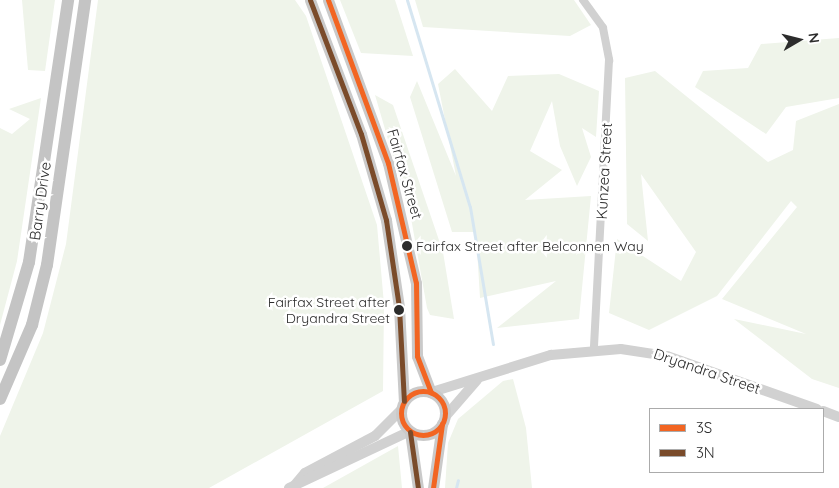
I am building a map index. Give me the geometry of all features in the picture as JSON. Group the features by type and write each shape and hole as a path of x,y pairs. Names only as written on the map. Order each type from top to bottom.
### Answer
{"main road":[{"name":"Barry Drive","path":"0,360 29,262 68,0"},
{"name":"Barry Drive","path":"0,399 32,325 47,266 85,0"},
{"name":"Fairfax Street","path":"310,0 361,134 386,220 400,307 402,406"},
{"name":"Fairfax Street","path":"328,0 367,100 400,210 416,283 417,356 431,392"},
{"path":"418,488 410,432 402,406 419,390 431,392 443,404 443,420 433,488"},
{"path":"410,432 428,435 443,420"}],"street":[{"name":"Kunzea Street","path":"583,0 603,28 610,60 594,348"},
{"name":"Dryandra Street","path":"431,392 551,355 594,348 667,356 814,408"},
{"path":"443,420 477,379"},
{"path":"293,487 305,473 376,436 402,406"},
{"path":"824,411 839,417"},
{"path":"293,487 410,432"}],"shaded area":[{"path":"22,0 55,0 45,71 28,70"},
{"path":"98,0 295,0 306,16 377,225 384,304 383,391 209,488 0,488 0,436 43,333 66,244"},
{"path":"340,0 395,0 413,56 361,53"},
{"path":"415,0 574,0 591,25 570,36 423,27"},
{"path":"839,38 839,98 786,107 766,134 695,87 703,71 748,68 761,44"},
{"path":"455,69 492,111 508,76 559,74 599,91 596,137 582,128 591,157 577,186 560,146 552,101 530,151 562,170 525,200 591,196 579,319 497,328 556,281 480,298 476,232 452,232 410,97 417,81 456,176 438,84"},
{"path":"655,71 768,162 793,150 796,121 839,104 839,388 812,379 734,319 806,334 722,299 797,207 791,201 717,296 649,330 609,313 617,239 681,281 696,252 641,174 648,241 627,224 625,78"},
{"path":"375,95 393,105 443,252 454,319 430,315 427,308 411,218"},
{"path":"41,98 17,261 0,325 0,128 12,134 30,119 9,109"},
{"path":"513,379 526,428 532,488 445,488 448,443 458,419 503,381"},
{"path":"398,446 402,488 323,488"}],"waterway":[{"path":"407,0 470,207 493,344"},
{"path":"456,488 458,480"}],"transit line":[{"name":"3N","path":"310,0 361,134 386,220 399,307 404,401"},
{"name":"3S","path":"328,0 388,163 416,283 417,356 431,392"},
{"name":"3S","path":"427,391 439,397 444,404 445,413 444,422 439,429 432,434 419,435 411,432 404,425 401,409 404,401 411,394 427,391"},
{"name":"3S","path":"433,488 442,424"},
{"name":"3N","path":"410,432 418,488"}],"place":[{"name":"Fairfax Street after Belconnen Way","path":"407,246"},
{"name":"Fairfax Street after Dryandra Street","path":"399,310"}]}
